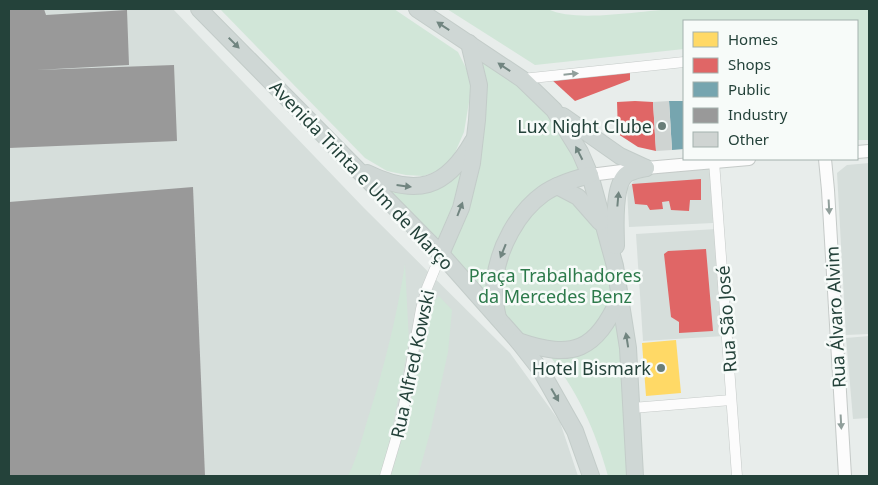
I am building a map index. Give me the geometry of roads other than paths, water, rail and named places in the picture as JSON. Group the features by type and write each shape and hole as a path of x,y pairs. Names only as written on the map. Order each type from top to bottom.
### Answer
{"main road":[{"name":"Avenida Trinta e Um de Março","path":"199,9 441,254 518,341 540,369 575,431 591,476"},
{"path":"417,9 522,79 554,110 610,150 646,168"},
{"path":"441,254 461,208 472,163 479,102 479,85 469,43"},
{"path":"554,110 570,135 590,175 615,266 628,348 635,476"},
{"path":"359,169 386,182 417,187 449,172 458,164 475,136"},
{"path":"615,266 617,202 620,185 626,175 646,168"},
{"path":"498,318 494,290 502,250 526,209 544,193 557,186 590,175"},
{"path":"557,186 578,197 606,229"},
{"path":"518,341 543,348 564,350 588,343 601,332 612,315 620,297"}],"street":[{"path":"522,79 683,62"},
{"path":"590,175 732,160"},
{"name":"Rua Álvaro Alvim","path":"825,160 844,476"},
{"name":"Rua São José","path":"714,161 737,476"},
{"name":"Rua Alfred Kowski","path":"385,476 401,422 427,288 441,254"},
{"path":"632,408 731,400"}],"place":[{"name":"Lux Night Clube","path":"662,126"},
{"name":"Hotel Bismark","path":"661,368"}],"park label":[{"name":"Praça Trabalhadores da Mercedes Benz","path":"555,285"}]}
